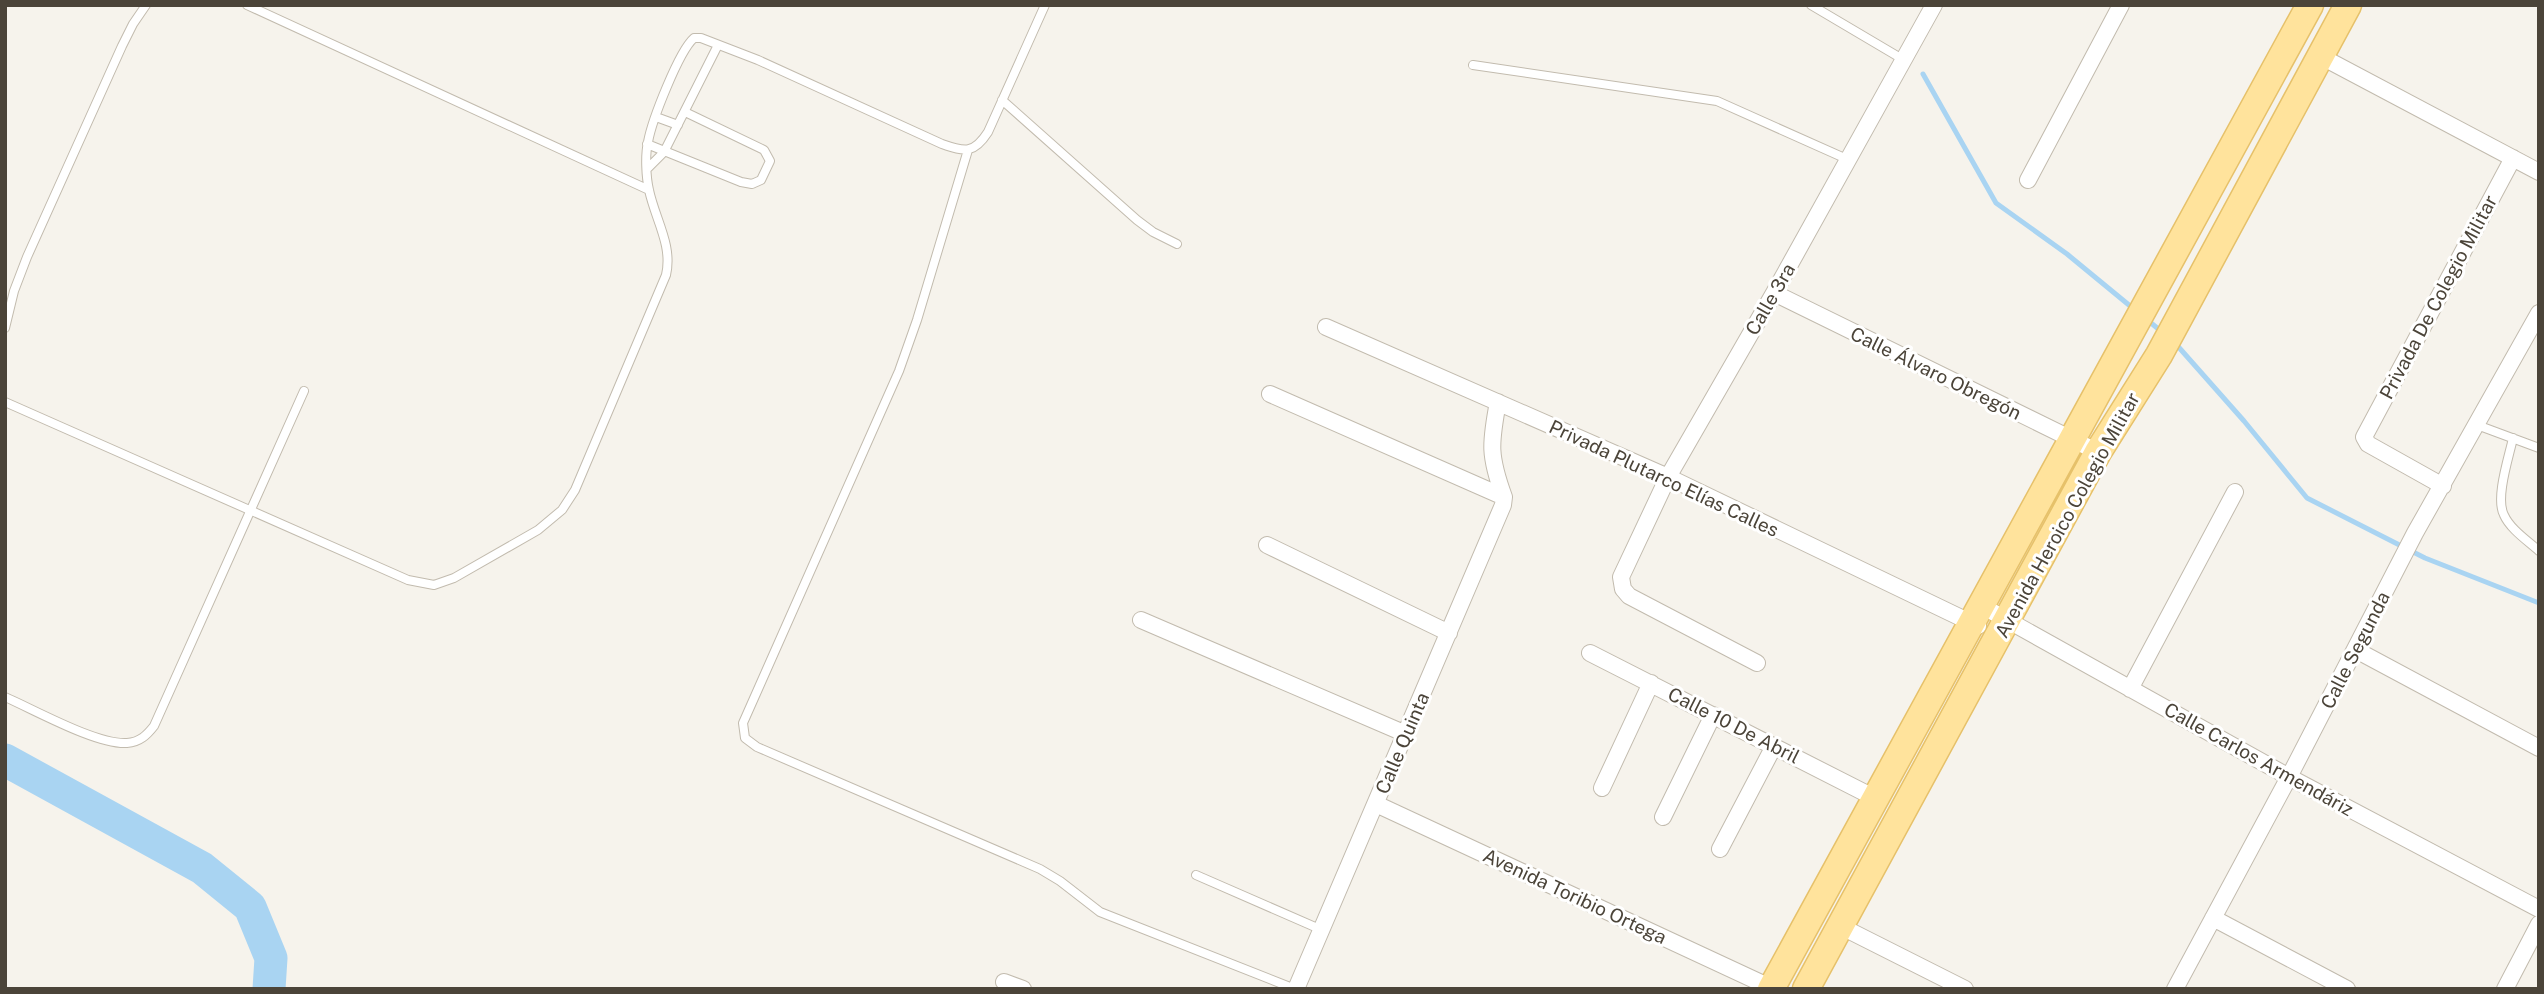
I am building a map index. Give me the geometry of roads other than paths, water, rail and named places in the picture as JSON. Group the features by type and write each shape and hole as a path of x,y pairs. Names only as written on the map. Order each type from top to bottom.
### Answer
{"main road":[{"name":"Avenida Heroico Colegio Militar","path":"1772,988 2310,5"},
{"name":"Avenida Heroico Colegio Militar","path":"1806,989 2098,452 2159,355 2186,306 2348,5"},
{"path":"2195,215 2224,234"}],"street":[{"name":"Calle 3ra","path":"1758,663 1629,596 1623,589 1621,578 1668,477 1934,5"},
{"path":"2028,180 2121,5"},
{"path":"2320,56 2539,172"},
{"name":"Privada De Colegio Militar","path":"2442,486 2368,444 2364,437 2513,158"},
{"name":"Calle Álvaro Obregón","path":"1774,293 2098,452"},
{"name":"Calle Segunda","path":"2175,989 2356,650 2415,533 2477,425 2533,338 2539,313"},
{"name":"Privada Plutarco Elías Calles","path":"1326,327 1668,477 2003,629"},
{"path":"1270,394 1504,497"},
{"path":"1498,402 1491,436 1491,457 1504,497"},
{"path":"2130,688 2235,492"},
{"name":"Calle Quinta","path":"1296,989 1449,633 1504,497"},
{"path":"1267,545 1449,633"},
{"path":"1141,620 1406,734"},
{"name":"Calle Carlos Armendáriz","path":"2003,629 2130,688 2289,777 2539,909"},
{"path":"2356,650 2539,748"},
{"name":"Calle 10 De Abril","path":"1590,653 1877,799"},
{"path":"1602,788 1651,683"},
{"path":"1663,817 1713,715"},
{"path":"1720,849 1774,746"},
{"name":"Avenida Toribio Ortega","path":"1376,804 1772,988"},
{"path":"2213,918 2347,989"},
{"path":"2505,989 2539,924"},
{"path":"1840,926 1965,989"},
{"path":"1004,982 1023,989"}],"lane":[{"path":"5,328 14,291 27,257 122,46 146,5"},
{"path":"247,5 649,190"},
{"path":"5,402 408,580 434,585 454,578 552,520 575,489 666,275 668,256 649,190 648,144 656,117 688,43 694,38 758,60 942,144 968,150 983,140 1045,5"},
{"path":"1811,5 1904,60"},
{"path":"648,168 664,152 718,45"},
{"path":"1473,65 1717,101 1849,160"},
{"path":"1002,100 1137,220 1177,244"},
{"path":"648,144 741,182 752,184 761,180 770,161 764,150 685,112"},
{"path":"656,117 678,125"},
{"path":"968,150 922,307 899,370 743,723 745,738 757,747 1040,869 1100,912 1296,989"},
{"path":"5,696 103,739 130,743 141,739 154,726 304,391"},
{"path":"2477,425 2539,448"},
{"path":"2512,438 2502,490 2502,512 2508,522 2539,551"},
{"path":"1196,875 1322,930"}],"waterway":[{"path":"1923,74 1996,203 2067,254 2135,310"},
{"path":"2145,318 2162,332"},
{"path":"2175,343 2307,498 2425,558 2539,603"},
{"path":"5,760 202,868 250,907 271,958 269,989"}]}
